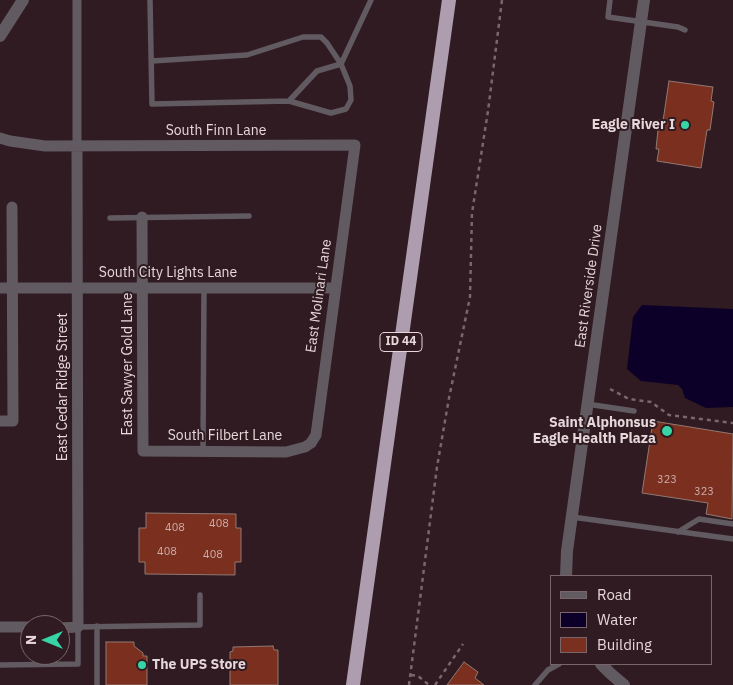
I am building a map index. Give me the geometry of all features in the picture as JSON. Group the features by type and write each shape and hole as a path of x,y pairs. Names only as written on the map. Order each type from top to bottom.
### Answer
{"highway":[{"name":"ID 44","path":"353,685 449,0"}],"street":[{"path":"0,36 23,0"},
{"path":"76,0 77,146"},
{"name":"East Riverside Drive","path":"566,575 567,551 644,0"},
{"name":"South Finn Lane","path":"0,138 10,142 45,146 355,145"},
{"name":"East Molinari Lane","path":"306,447 316,435 355,145"},
{"name":"East Cedar Ridge Street","path":"77,146 78,627"},
{"path":"0,421 13,421 12,207"},
{"name":"East Sawyer Gold Lane","path":"142,218 143,451"},
{"name":"South City Lights Lane","path":"0,288 336,288"},
{"name":"South Filbert Lane","path":"143,451 286,452 306,447"},
{"path":"0,627 20,627"},
{"path":"70,627 78,627"},
{"path":"602,665 624,685"}],"lane":[{"path":"150,0 152,104 289,101 331,113 346,109 351,100 350,86 341,64 328,43 321,37 303,37 247,55 152,61"},
{"path":"289,101 317,71 341,64 371,0"},
{"path":"610,0 608,17 678,27 685,30"},
{"path":"110,218 249,216"},
{"path":"203,450 204,288"},
{"path":"588,404 634,411"},
{"path":"572,517 733,540"},
{"path":"678,532 699,519 733,524"},
{"path":"0,665 78,664 78,627 200,625 200,595"},
{"path":"97,626 97,685"},
{"path":"536,685 548,670 557,665"}],"path":[{"path":"409,685 437,467 470,297 472,213 488,112 502,0"},
{"path":"610,389 630,399 651,402 669,414 733,423"},
{"path":"435,685 463,644"},
{"path":"411,675 418,676 429,685"}],"water":[{"path":"642,305 733,309 733,407 706,408 685,398 682,389 678,385 641,381 627,369 633,317"}],"building":[{"name":"Eagle River I","path":"669,81 713,87 711,101 714,102 710,130 707,130 701,168 657,161 659,149 656,149 659,120 663,121"},
{"path":"653,421 733,434 732,519 706,514 708,503 642,493"},
{"path":"146,513 236,514 236,528 241,528 241,562 235,562 235,575 145,574 145,562 139,562 139,528 146,528"},
{"path":"106,642 134,642 134,646 143,653 143,656 147,656 147,685 106,685"},
{"path":"273,646 274,650 278,650 278,685 230,685 230,652 233,651 233,647"},
{"path":"464,662 478,672 475,678 484,685 447,685"}],"place":[{"name":"Eagle River I","path":"685,125"},
{"name":"Saint Alphonsus Eagle Health Plaza","path":"667,431"},
{"name":"The UPS Store","path":"142,665"}]}
